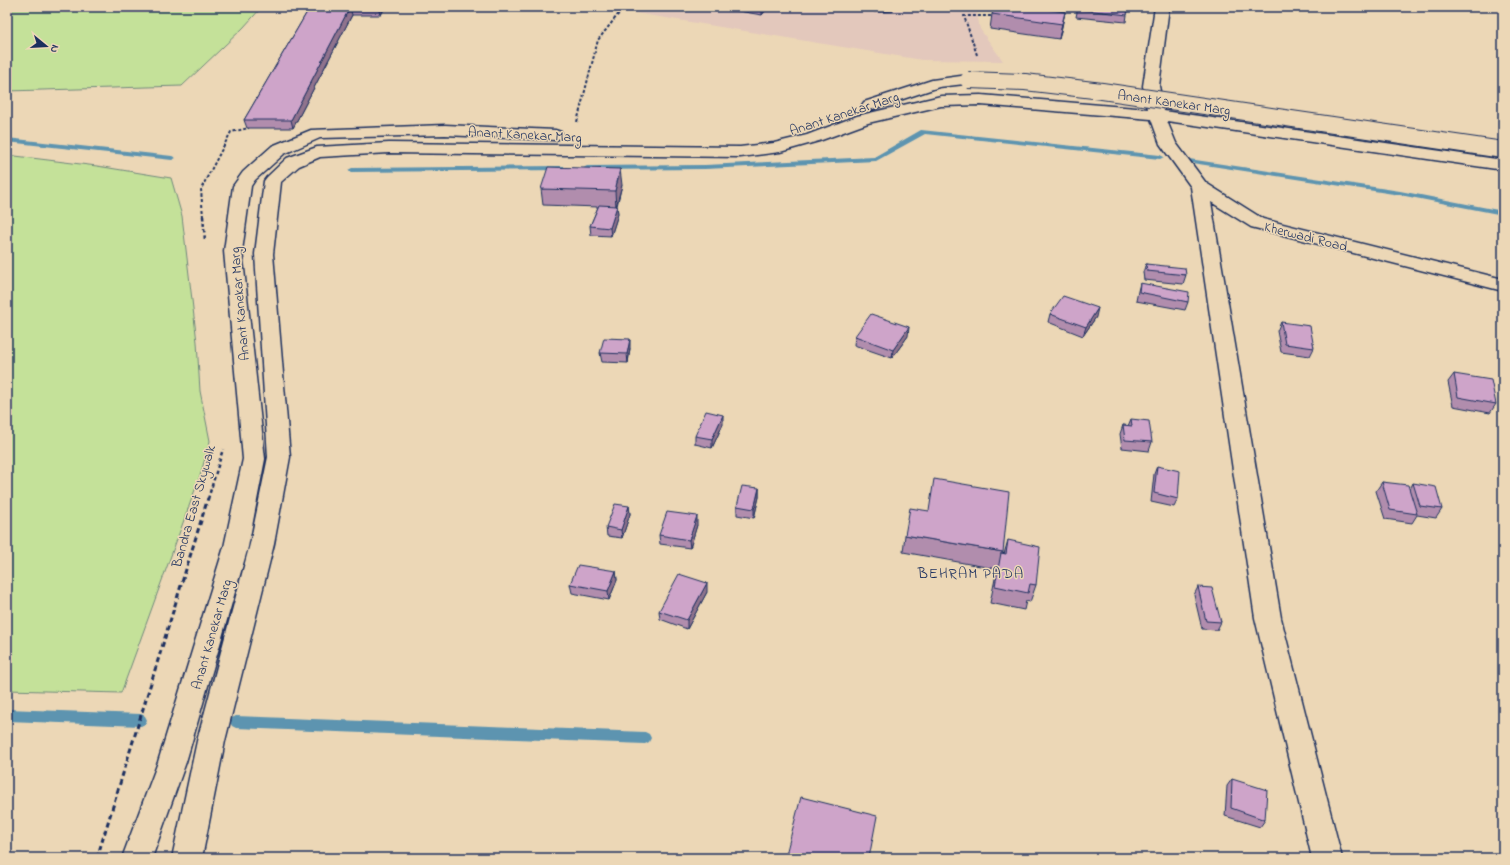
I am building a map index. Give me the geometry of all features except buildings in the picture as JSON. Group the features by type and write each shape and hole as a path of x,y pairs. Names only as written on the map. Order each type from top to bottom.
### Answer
{"street":[{"name":"Kherwadi Road","path":"1162,7 1151,86 1157,115 1168,144 1200,187 1257,223 1503,285"},
{"name":"Anant Kanekar Marg","path":"137,858 172,762 236,547 254,460 233,251 242,186 249,176 278,150 317,133 379,131 445,130 709,141 768,138 926,86 968,80 1025,82 1102,91 1503,150"},
{"name":"Anant Kanekar Marg","path":"187,858 211,741 262,544 279,457 264,254 273,181 293,162 316,152 390,148 740,152 774,148 813,138 863,119 941,102 981,100 1157,115 1503,164"},
{"path":"1200,187 1268,618 1327,858"},
{"path":"236,547 262,544"}],"path":[{"path":"578,119 598,40 624,7"},
{"path":"978,57 964,16 994,16"},
{"path":"206,244 201,189 231,132 251,127"},
{"name":"Bandra East Skywalk","path":"97,858 223,449 222,441"}],"shaded area":[{"path":"599,7 976,7 980,29 1003,61 922,60"}],"green space":[{"path":"7,7 262,7 243,28 182,86 7,91"},
{"path":"7,155 97,166 171,178 182,216 197,342 200,391 210,441 200,476 121,693 7,690"}],"waterway":[{"path":"587,168 705,167 876,159 924,132 1160,157"},
{"path":"7,140 172,158"},
{"path":"1192,161 1400,193 1503,213"},
{"path":"352,170 561,168"},
{"path":"7,715 141,720"},
{"path":"236,722 645,738"}],"district":[{"name":"BEHRAM PADA","path":"971,573"}]}
